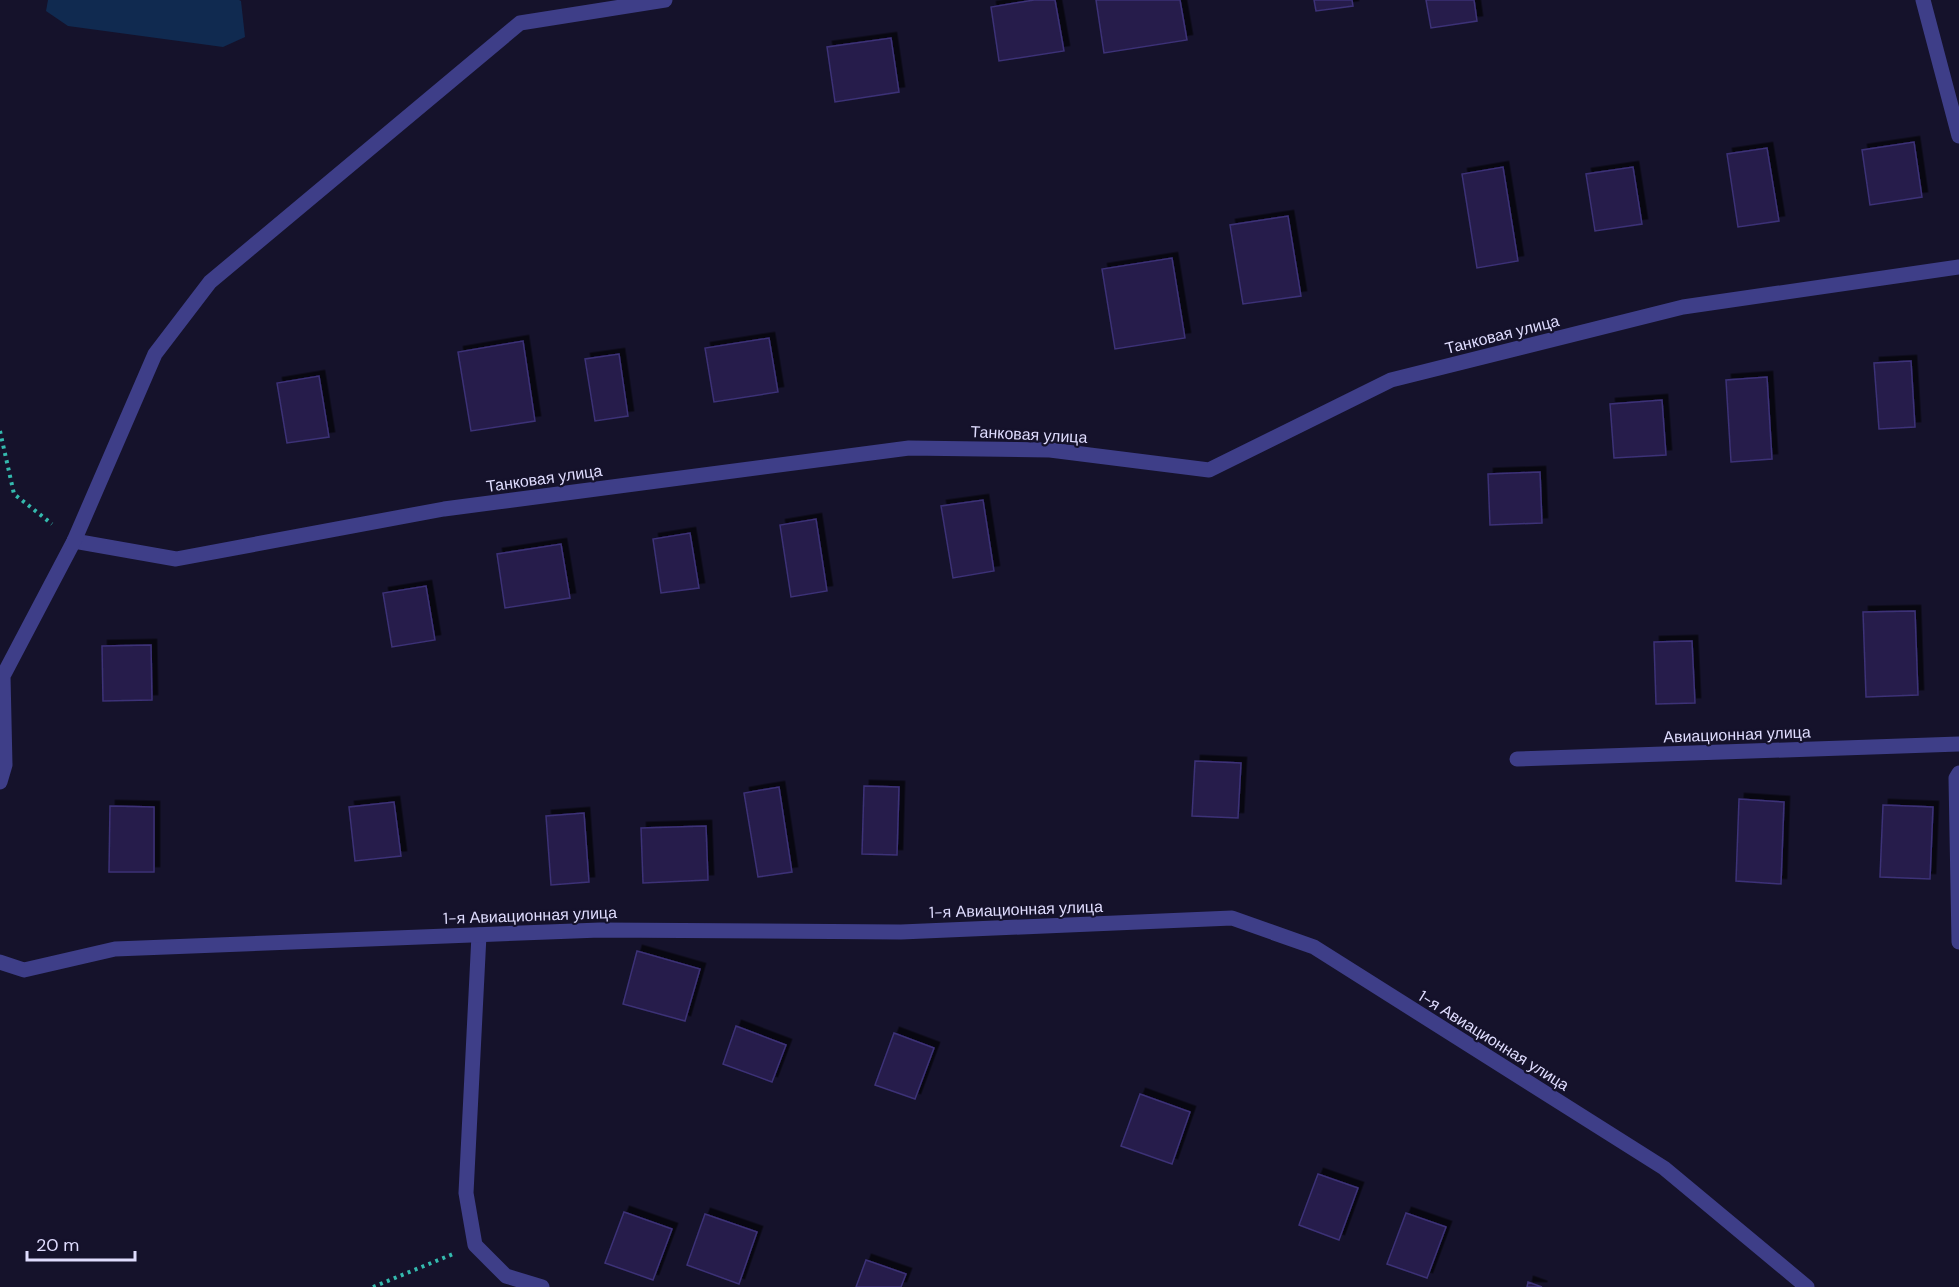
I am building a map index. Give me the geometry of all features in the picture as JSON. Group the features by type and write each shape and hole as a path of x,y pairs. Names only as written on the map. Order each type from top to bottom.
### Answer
{"street":[{"path":"0,782 5,765 3,676 74,541 155,354 210,282 520,23 665,0"},
{"path":"1923,0 1959,136"},
{"name":"Танковая улица","path":"74,541 177,559 444,509 909,448 1050,450 1209,470 1391,380 1683,307 1959,267"},
{"name":"Авиационная улица","path":"1517,759 1959,744"},
{"path":"1959,773 1956,778 1959,942"},
{"name":"1-я Авиационная улица","path":"0,962 24,970 115,949 600,930 901,932 1232,918 1314,947 1664,1168 1807,1287"},
{"path":"480,935 466,1193 475,1245 506,1276 542,1287"}],"path":[{"path":"0,431 14,494 74,541"},
{"path":"373,1287 475,1245"}],"water":[{"path":"48,0 239,0 241,1 245,37 223,47 68,26 46,11"}],"building":[{"path":"1034,0 1055,0 1064,51 999,61 991,7"},
{"path":"1096,0 1180,0 1187,40 1104,53"},
{"path":"1314,0 1352,0 1353,6 1316,11"},
{"path":"1426,0 1474,0 1477,21 1431,28"},
{"path":"891,38 899,92 835,102 827,47"},
{"path":"1914,142 1922,197 1870,205 1862,150"},
{"path":"1767,148 1779,221 1738,227 1727,154"},
{"path":"1503,167 1518,261 1477,268 1462,174"},
{"path":"1633,167 1642,224 1595,231 1586,174"},
{"path":"1288,216 1301,296 1243,304 1230,225"},
{"path":"1172,258 1185,338 1115,349 1102,269"},
{"path":"769,338 778,392 714,402 705,348"},
{"path":"523,341 535,421 471,431 458,352"},
{"path":"619,354 628,416 595,421 585,359"},
{"path":"1911,361 1915,427 1879,429 1874,363"},
{"path":"319,376 329,437 287,443 277,383"},
{"path":"1767,377 1772,459 1731,462 1726,380"},
{"path":"1662,400 1666,455 1614,458 1610,404"},
{"path":"1540,472 1542,523 1490,525 1488,474"},
{"path":"983,500 994,571 953,578 941,506"},
{"path":"816,519 827,591 791,597 780,525"},
{"path":"690,533 699,588 661,593 653,539"},
{"path":"561,544 570,598 505,608 497,554"},
{"path":"426,586 435,640 392,647 383,593"},
{"path":"1915,611 1918,695 1866,697 1863,612"},
{"path":"1692,641 1695,703 1656,704 1654,642"},
{"path":"151,645 152,700 103,701 102,646"},
{"path":"1195,761 1241,763 1238,818 1192,816"},
{"path":"864,786 899,787 897,855 862,854"},
{"path":"779,787 792,872 758,877 744,793"},
{"path":"1739,799 1784,802 1781,884 1736,881"},
{"path":"394,802 401,856 355,861 349,807"},
{"path":"1883,805 1933,807 1930,879 1880,877"},
{"path":"110,806 154,807 154,872 109,872"},
{"path":"584,813 589,882 551,885 546,816"},
{"path":"706,826 708,880 643,883 641,828"},
{"path":"637,951 700,969 685,1021 623,1004"},
{"path":"736,1026 786,1045 772,1082 723,1064"},
{"path":"894,1033 934,1048 915,1099 875,1085"},
{"path":"1140,1094 1190,1112 1172,1164 1121,1146"},
{"path":"1318,1174 1358,1188 1339,1240 1299,1225"},
{"path":"624,1212 672,1229 653,1280 605,1263"},
{"path":"1406,1213 1446,1227 1427,1278 1387,1264"},
{"path":"705,1214 757,1232 739,1284 687,1265"},
{"path":"866,1260 906,1274 901,1287 856,1287"},
{"path":"1528,1282 1542,1287 1527,1287"}]}
